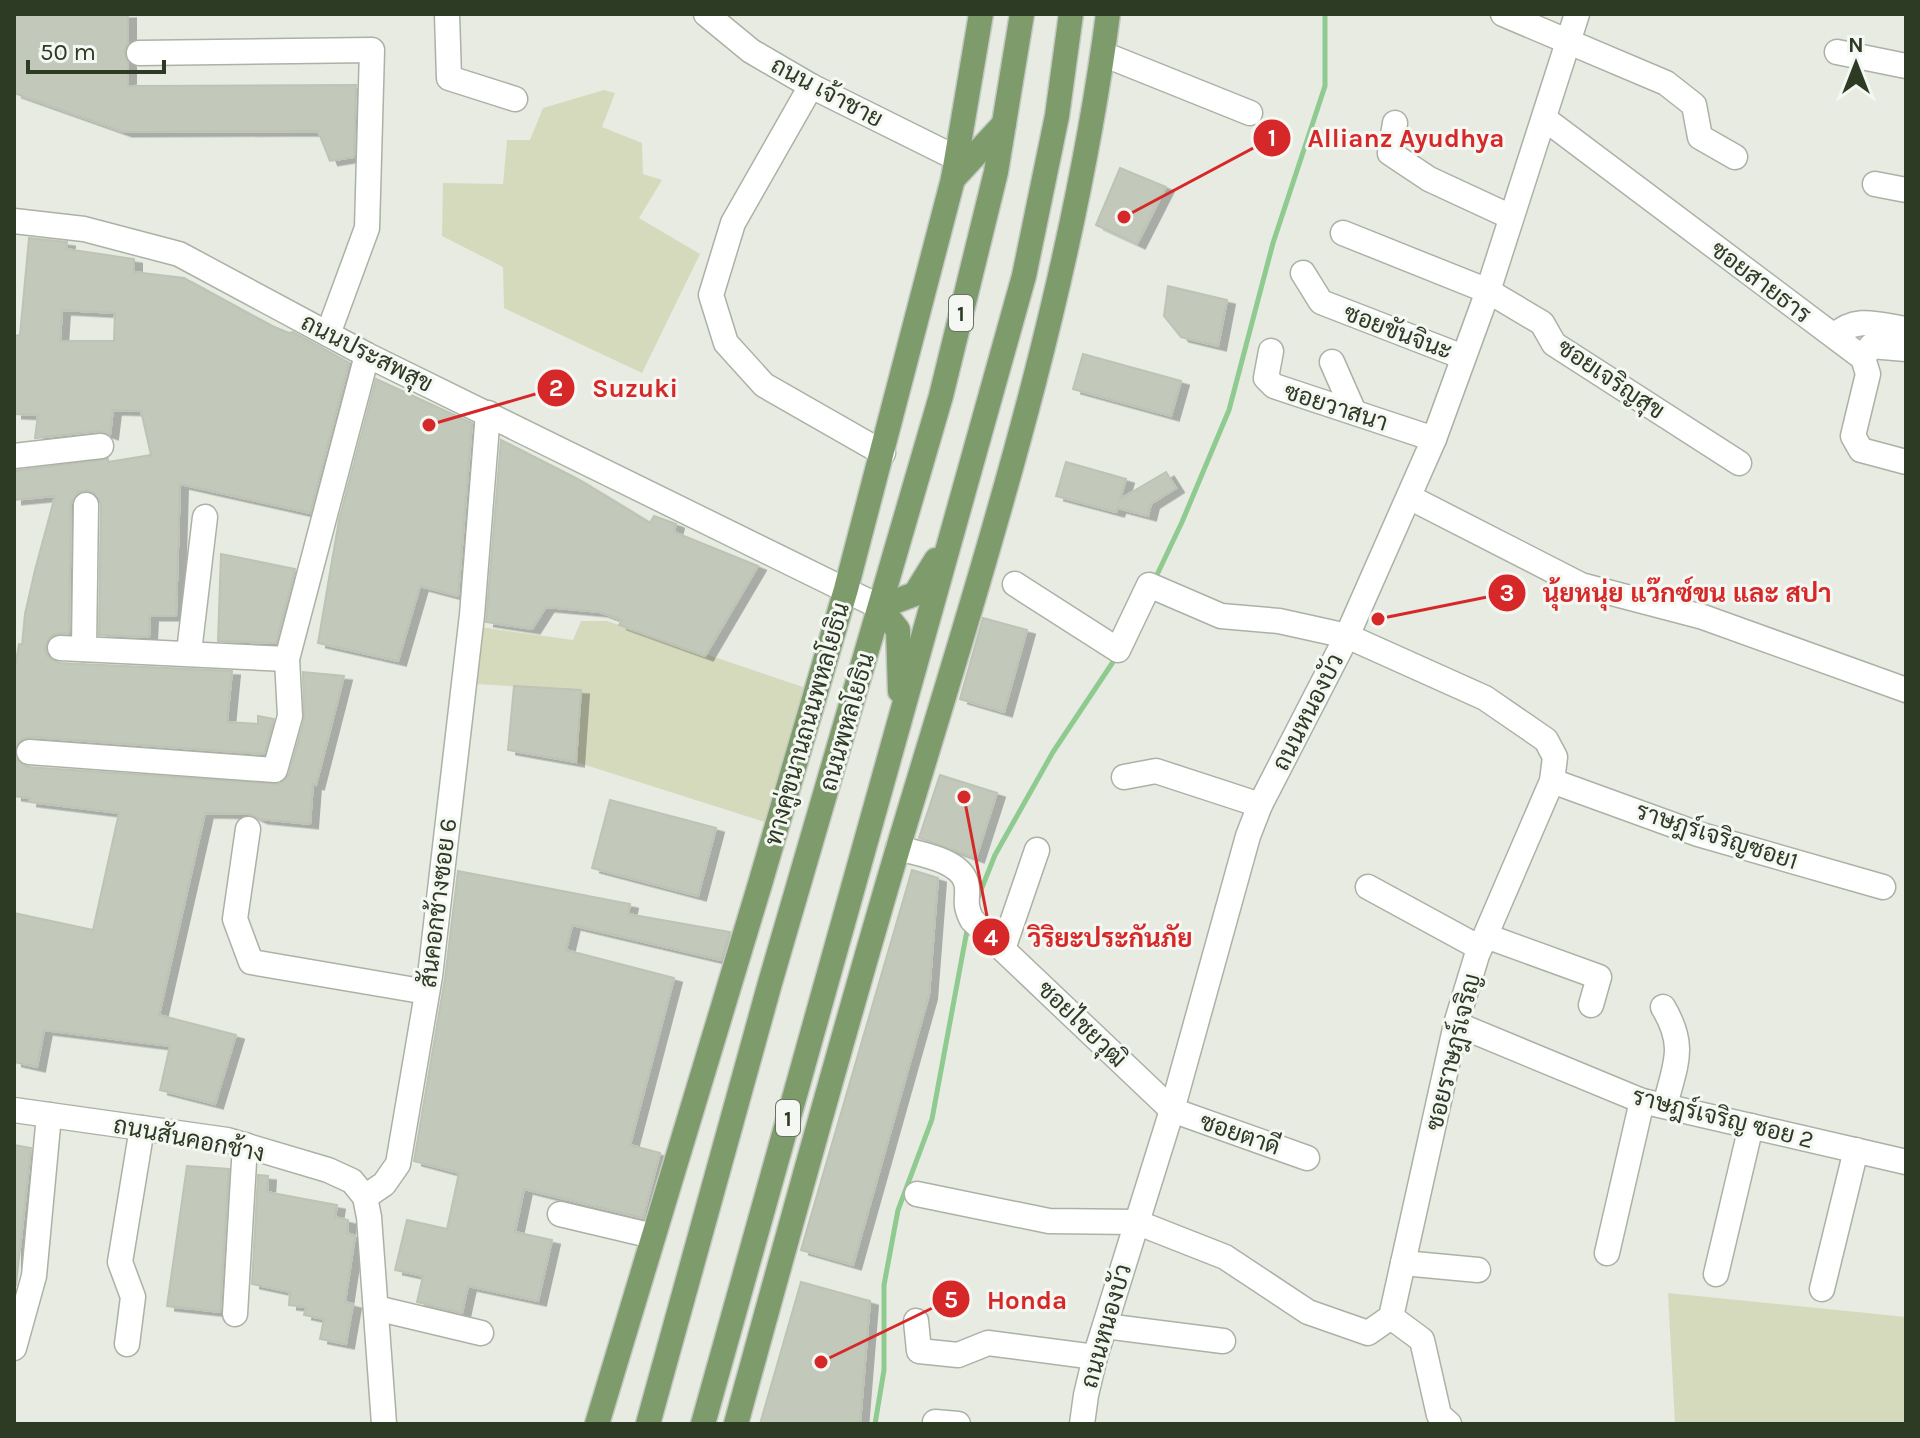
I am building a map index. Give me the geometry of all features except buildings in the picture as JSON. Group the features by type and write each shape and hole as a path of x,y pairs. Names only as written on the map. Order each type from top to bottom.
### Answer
{"main road":[{"name":"ทางคู่ขนานถนนพหลโยธิน","path":"597,1424 846,589 954,169 981,14"},
{"name":"ถนนพหลโยธิน","path":"648,1424 770,983 941,396 996,172 1022,14"},
{"name":"ถนนพหลโยธิน","path":"703,1424 1024,276 1057,116 1071,14"},
{"name":"1","path":"736,1424 825,1099 983,570 1056,293 1103,54 1108,14"},
{"path":"954,169 1004,124"},
{"path":"1040,197 1056,293"},
{"path":"900,716 898,630 880,607 915,594 954,530"},
{"path":"874,812 884,897"},
{"path":"760,884 770,983"}],"street":[{"path":"447,14 449,78 515,99"},
{"name":"ถนน เจ้าชาย","path":"706,14 751,51 954,169"},
{"path":"1503,14 1666,83 1694,105 1700,137 1735,157"},
{"name":"ถนนหนองบัว","path":"1082,1424 1095,1357 1172,1110 1248,836 1260,805 1347,636 1411,498 1488,291 1577,14"},
{"path":"139,53 372,50 367,228 328,334"},
{"path":"1837,52 1906,66"},
{"path":"1103,54 1250,113"},
{"path":"811,86 733,223 711,295 726,343 764,385 883,453"},
{"name":"ซอยสายธาร","path":"1545,119 1863,358"},
{"path":"1395,123 1390,153 1429,179 1511,217"},
{"path":"1875,184 1906,190"},
{"name":"ถนนประสพสุข","path":"14,221 84,229 179,254 367,355 880,607"},
{"name":"ซอยเจริญสุข","path":"1343,233 1488,291 1542,323 1554,344 1739,463"},
{"name":"ซอยขันจินะ","path":"1303,273 1321,302 1463,357"},
{"path":"1834,336 1843,327 1857,322 1906,329"},
{"path":"1906,349 1871,346 1863,358 1868,374 1853,436 1861,450 1906,462"},
{"name":"ซอยวาสนา","path":"1271,351 1266,378 1274,386 1434,439"},
{"path":"29,752 275,770 290,716 287,659 367,355"},
{"path":"1332,362 1354,412"},
{"name":"สันคอกช้างซอย 6","path":"365,1197 384,1184 398,1164 427,992 474,594 488,413"},
{"path":"14,456 101,446"},
{"path":"1411,498 1581,585 1703,617 1906,690"},
{"path":"86,505 72,649 189,652 287,659"},
{"path":"189,652 205,517"},
{"name":"ซอยราษฎร์เจริญ","path":"1015,584 1118,650 1149,585 1221,616 1279,621 1347,636 1485,698 1546,740 1555,757 1552,781 1483,942 1456,1024 1391,1317"},
{"path":"1124,777 1156,771 1260,805"},
{"name":"ราษฎร์เจริญซอย1","path":"1552,781 1698,834 1883,887"},
{"path":"248,829 235,919 251,962 427,992"},
{"name":"ซอยไชยวุฒิ","path":"898,848 956,867 966,882 965,907 972,920 1172,1110"},
{"path":"1003,949 1037,850"},
{"path":"1368,887 1483,942 1599,977 1591,1005"},
{"path":"1607,1253 1653,1104 1678,1051 1675,1028 1663,1007"},
{"name":"ราษฎร์เจริญ ซอย 2","path":"1456,1024 1653,1104 1906,1162"},
{"name":"ถนนสันคอกช้าง","path":"14,1110 245,1145 328,1170 352,1181 365,1197"},
{"name":"ซอยตาดี","path":"1172,1110 1307,1158"},
{"path":"14,1348 34,1276 49,1115"},
{"path":"1716,1274 1751,1126"},
{"path":"127,1344 133,1297 120,1262 142,1128"},
{"path":"235,1314 245,1145"},
{"path":"1822,1289 1856,1150"},
{"path":"917,1194 1049,1221 1136,1222 1225,1257 1308,1312 1368,1333 1391,1317 1422,1340 1439,1415 1449,1424"},
{"path":"365,1197 384,1424"},
{"path":"560,1214 653,1236"},
{"path":"1403,1263 1478,1270"},
{"path":"376,1308 481,1333"},
{"path":"916,1321 919,1351 958,1355 988,1343 1095,1357"},
{"path":"1105,1326 1223,1341"}],"green space":[{"path":"604,90 615,93 602,127 642,143 643,174 662,180 639,218 700,254 642,373 504,308 503,267 442,236 443,183 503,184 507,140 530,140 543,108"},
{"path":"581,621 607,621 809,689 765,822 576,762 580,690 474,684 480,627 573,640"},
{"path":"1668,1293 1906,1317 1906,1424 1675,1424"}],"waterway":[{"path":"1155,579 1229,410 1273,243 1325,86 1325,14"},
{"path":"977,900 995,855 1053,752 1117,656"},
{"path":"875,1424 884,1370 884,1285 898,1210 932,1119 968,925"}],"place":[{"name":"Allianz Ayudhya","path":"1124,217"},
{"name":"Suzuki","path":"429,425"},
{"name":"นุ้ยหนุ่ย แว๊กซ์ขน และ สปา","path":"1378,619"},
{"name":"วิริยะประกันภัย","path":"964,797"},
{"name":"Honda","path":"821,1362"}]}
